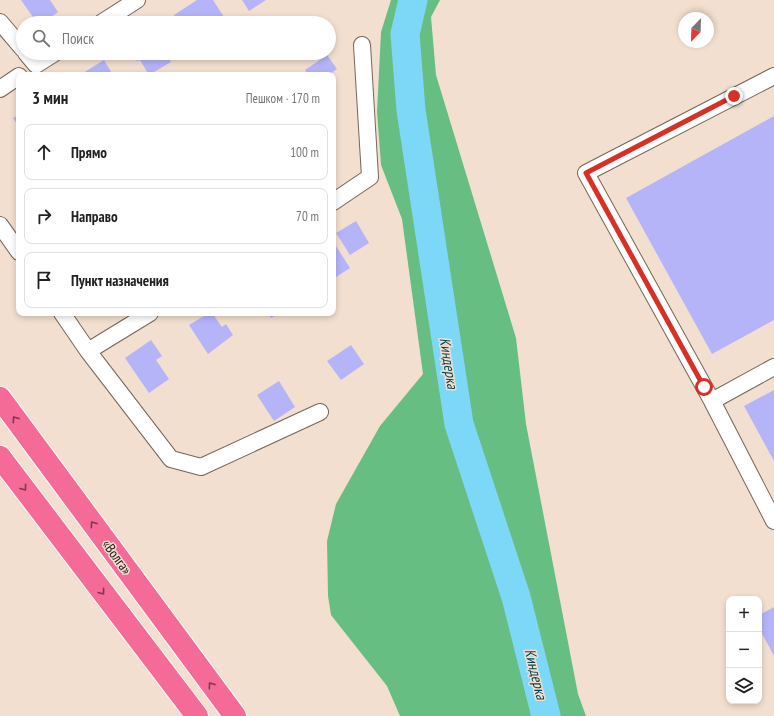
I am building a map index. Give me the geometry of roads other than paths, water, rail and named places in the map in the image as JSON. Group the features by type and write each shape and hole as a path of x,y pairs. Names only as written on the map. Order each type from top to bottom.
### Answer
{"highway":[{"name":"«Волга»","path":"0,398 235,716"},
{"path":"0,457 197,716"}],"street":[{"path":"112,16 136,0"},
{"path":"0,22 16,41"},
{"path":"336,200 370,177 362,45"},
{"path":"23,72 30,60"},
{"path":"774,76 586,173 712,401 774,521"},
{"path":"0,89 16,79"},
{"path":"0,225 16,248"},
{"path":"64,316 88,351 171,459 201,467 320,412"},
{"path":"88,351 145,316"},
{"path":"712,401 774,367"}],"waterway":[{"name":"Киндерка","path":"413,0 405,34 411,110 459,424 516,597 546,716"}]}
